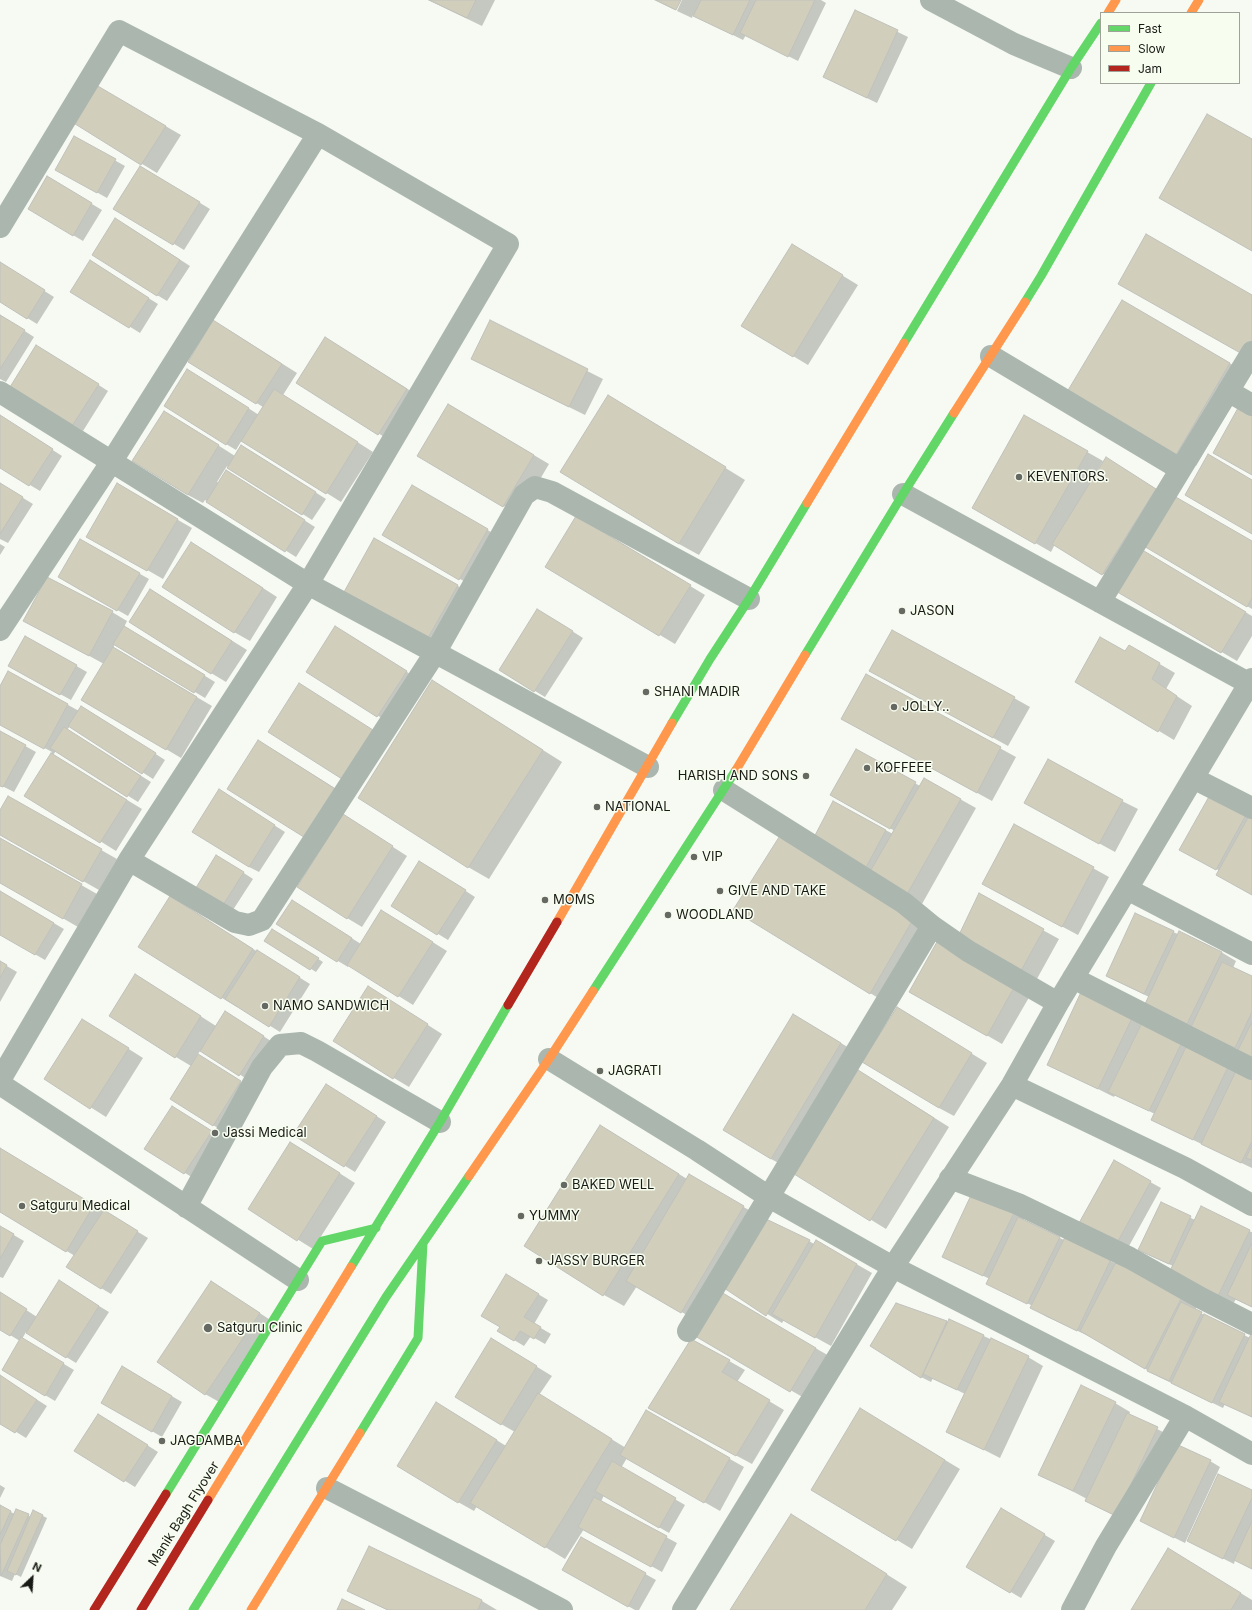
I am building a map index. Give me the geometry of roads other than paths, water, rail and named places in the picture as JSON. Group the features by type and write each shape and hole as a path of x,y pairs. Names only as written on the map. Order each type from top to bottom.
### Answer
{"main road":[{"path":"1109,12 1116,0"},
{"path":"1192,12 1199,0"},
{"name":"Manik Bagh Flyover","path":"141,1610 440,1122 710,659 749,599 1072,68 1100,25"},
{"path":"193,1610 386,1297 549,1059 724,790 903,494 1041,276 1150,84"},
{"path":"94,1610 322,1241 376,1228"},
{"path":"251,1610 418,1338 423,1243"}],"street":[{"path":"931,0 1014,44 1072,68"},
{"path":"0,227 119,31 318,134 508,244 308,584 129,860 0,1080"},
{"path":"0,630 112,461 318,134"},
{"path":"1100,602 1252,352"},
{"path":"991,356 1180,469"},
{"path":"1228,391 1252,405"},
{"path":"0,392 308,584 648,767"},
{"path":"129,860 235,922 249,925 262,920 435,653 524,495 535,487 552,492 749,599"},
{"path":"684,1610 893,1267 1012,1085 1058,1003 1251,682 1100,602 903,494"},
{"path":"1194,778 1252,808"},
{"path":"724,790 904,903 932,926 968,951 1058,1003"},
{"path":"1127,889 1252,954"},
{"path":"688,1331 932,926"},
{"path":"1073,978 1252,1069"},
{"path":"186,1207 262,1067 280,1045 301,1043 440,1122"},
{"path":"549,1059 697,1150 769,1197 893,1267 1185,1416 1252,1454"},
{"path":"0,1084 298,1280"},
{"path":"1012,1085 1185,1168 1252,1205"},
{"path":"950,1178 1018,1204 1130,1258 1201,1298 1252,1324"},
{"path":"1072,1610 1106,1546 1185,1416"},
{"path":"326,1488 562,1610"}],"place":[{"name":"KEVENTORS.","path":"1019,477"},
{"name":"JASON","path":"902,611"},
{"name":"SHANI MADIR","path":"646,692"},
{"name":"JOLLY..","path":"894,707"},
{"name":"KOFFEEE","path":"867,768"},
{"name":"HARISH AND SONS","path":"806,776"},
{"name":"NATIONAL","path":"597,807"},
{"name":"VIP","path":"694,857"},
{"name":"GIVE AND TAKE","path":"720,891"},
{"name":"MOMS","path":"545,900"},
{"name":"WOODLAND","path":"668,915"},
{"name":"NAMO SANDWICH","path":"265,1006"},
{"name":"JAGRATI","path":"600,1071"},
{"name":"Jassi Medical","path":"215,1133"},
{"name":"BAKED WELL","path":"564,1185"},
{"name":"Satguru Medical","path":"22,1206"},
{"name":"YUMMY","path":"521,1216"},
{"name":"JASSY BURGER","path":"539,1261"},
{"name":"Satguru Clinic","path":"208,1328"},
{"name":"JAGDAMBA","path":"162,1441"}]}
